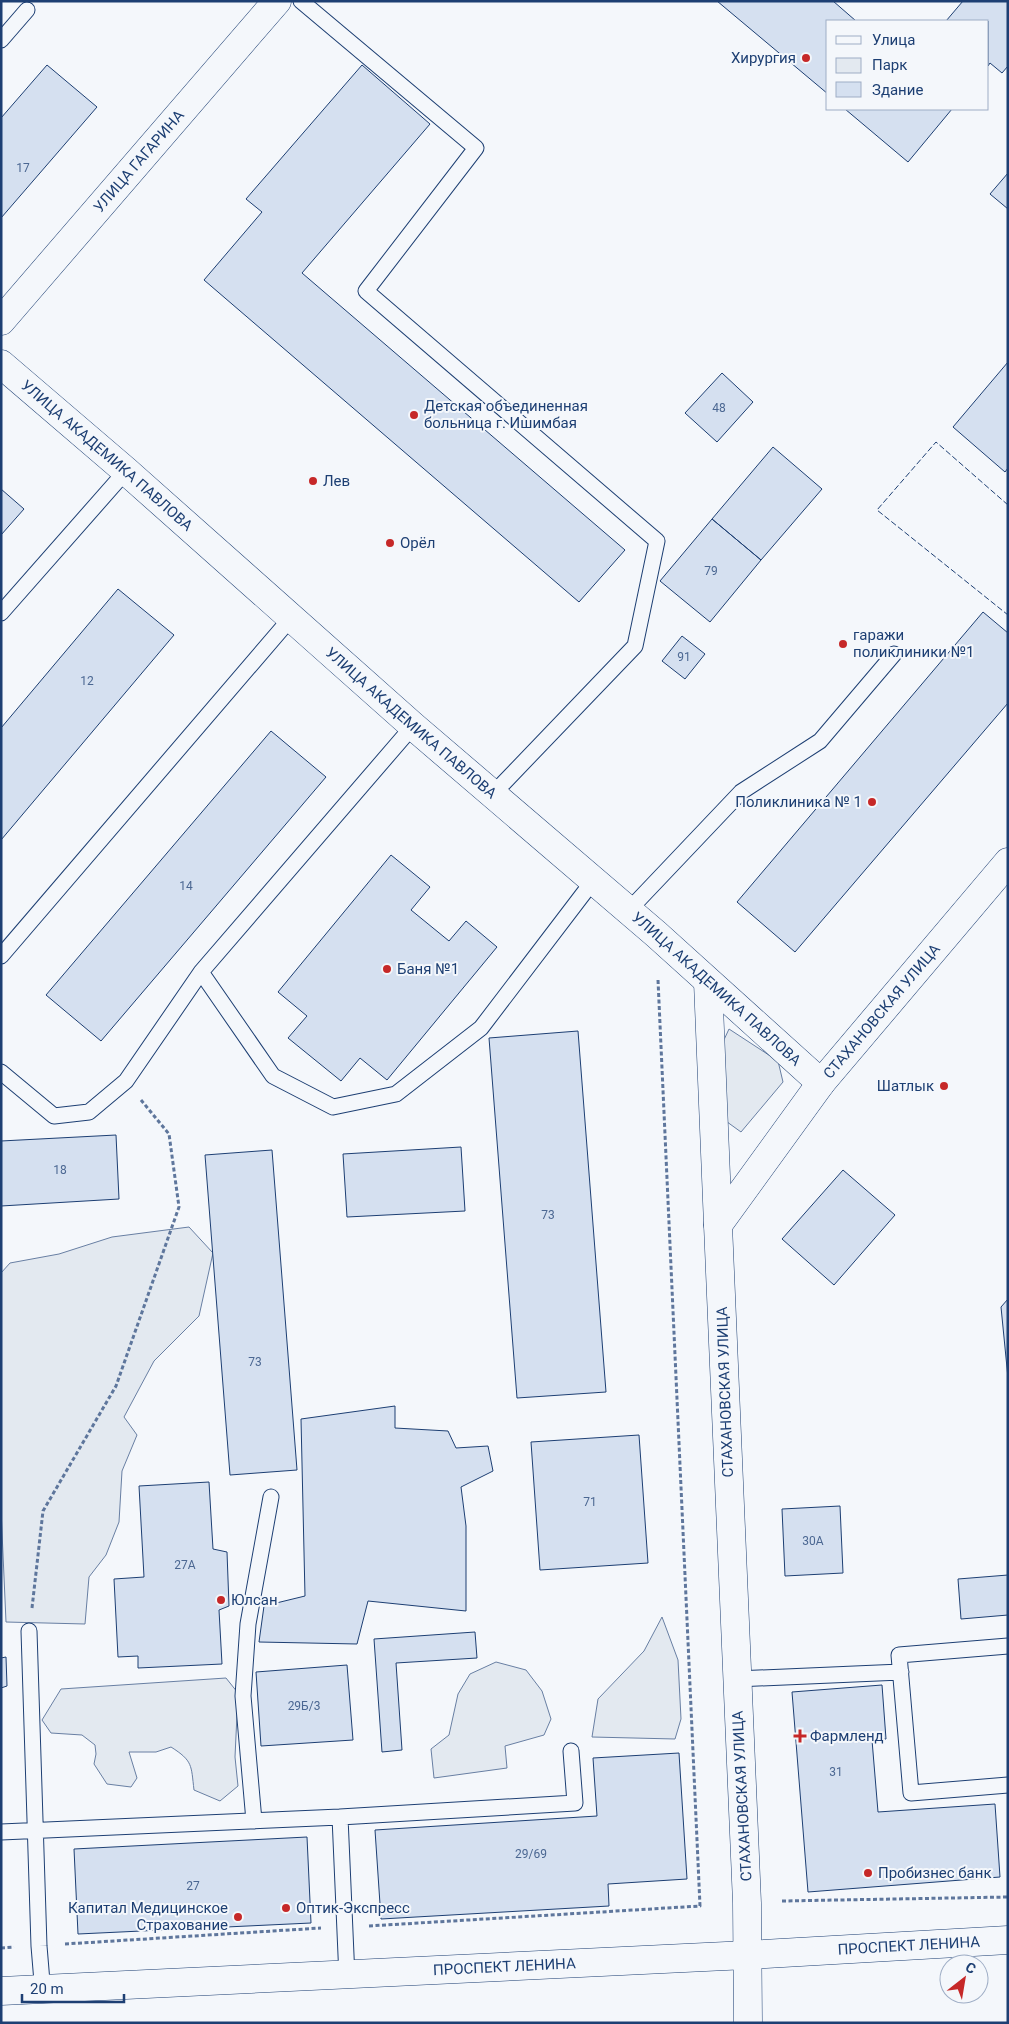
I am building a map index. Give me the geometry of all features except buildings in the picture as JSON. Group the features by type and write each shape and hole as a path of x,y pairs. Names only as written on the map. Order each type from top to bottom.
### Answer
{"street":[{"name":"УЛИЦА ГАГАРИНА","path":"1,321 277,1"},
{"name":"УЛИЦА АКАДЕМИКА ПАВЛОВА","path":"1,364 126,471 414,726 656,934 821,1083"},
{"name":"СТАХАНОВСКАЯ УЛИЦА","path":"748,2023 747,1903 718,1225 821,1083 1008,862"},
{"path":"708,982 718,1225"},
{"name":"ПРОСПЕКТ ЛЕНИНА","path":"1,1991 43,1992 1008,1940"}],"lane":[{"path":"301,1 476,148 366,291 657,541 635,646 493,794"},
{"path":"1,40 27,10"},
{"path":"1,613 126,471"},
{"path":"1,956 291,618"},
{"path":"628,911 741,792 820,741 894,654"},
{"path":"1,1072 54,1116 89,1112 126,1081 201,972 414,726"},
{"path":"201,972 273,1076 333,1107 396,1094 481,1028 593,881"},
{"path":"254,1821 243,1696 248,1624 270,1497"},
{"path":"29,1631 43,1992"},
{"path":"1008,1646 899,1655 911,1793 1008,1785"},
{"path":"736,1679 901,1672"},
{"path":"1,1832 340,1817 575,1803 571,1751"},
{"path":"340,1817 347,1976"}],"path":[{"path":"656,934 700,1906"},
{"path":"29,1631 43,1511 116,1386 179,1207 169,1134 126,1081"},
{"path":"782,1901 1008,1897"}],"green space":[{"path":"729,1029 778,1061 783,1082 741,1132 723,1119 722,1044"},
{"path":"189,1227 213,1253 199,1316 154,1361 124,1417 137,1435 122,1471 119,1522 106,1555 89,1577 85,1624 6,1622 1,1509 1,1273 10,1263 59,1254 112,1237"},
{"path":"662,1617 678,1660 681,1719 675,1739 592,1737 598,1699 644,1651"},
{"path":"496,1662 526,1670 542,1691 551,1719 544,1735 505,1746 507,1768 434,1778 431,1749 449,1735 458,1694 470,1674"},
{"path":"226,1678 238,1693 235,1757 238,1786 220,1801 194,1790 190,1764 171,1747 156,1752 129,1752 137,1778 131,1787 107,1784 94,1764 95,1745 82,1735 51,1733 42,1720 61,1689"}],"fence":[{"path":"1008,505 936,442 877,510 1008,615"}],"place":[{"name":"Хирургия","path":"806,58"},
{"name":"Детская объединенная больница г. Ишимбая","path":"414,415"},
{"name":"Лев","path":"313,481"},
{"name":"Орёл","path":"390,543"},
{"name":"гаражи поликлиники №1","path":"843,644"},
{"name":"Поликлиника № 1","path":"872,802"},
{"name":"Баня №1","path":"387,969"},
{"name":"Шатлык","path":"944,1086"},
{"name":"Юлсан","path":"221,1600"},
{"name":"Фармленд","path":"800,1736"},
{"name":"Пробизнес банк","path":"868,1873"},
{"name":"Оптик-Экспресс","path":"286,1908"},
{"name":"Капитал Медицинское Страхование","path":"238,1917"}]}
